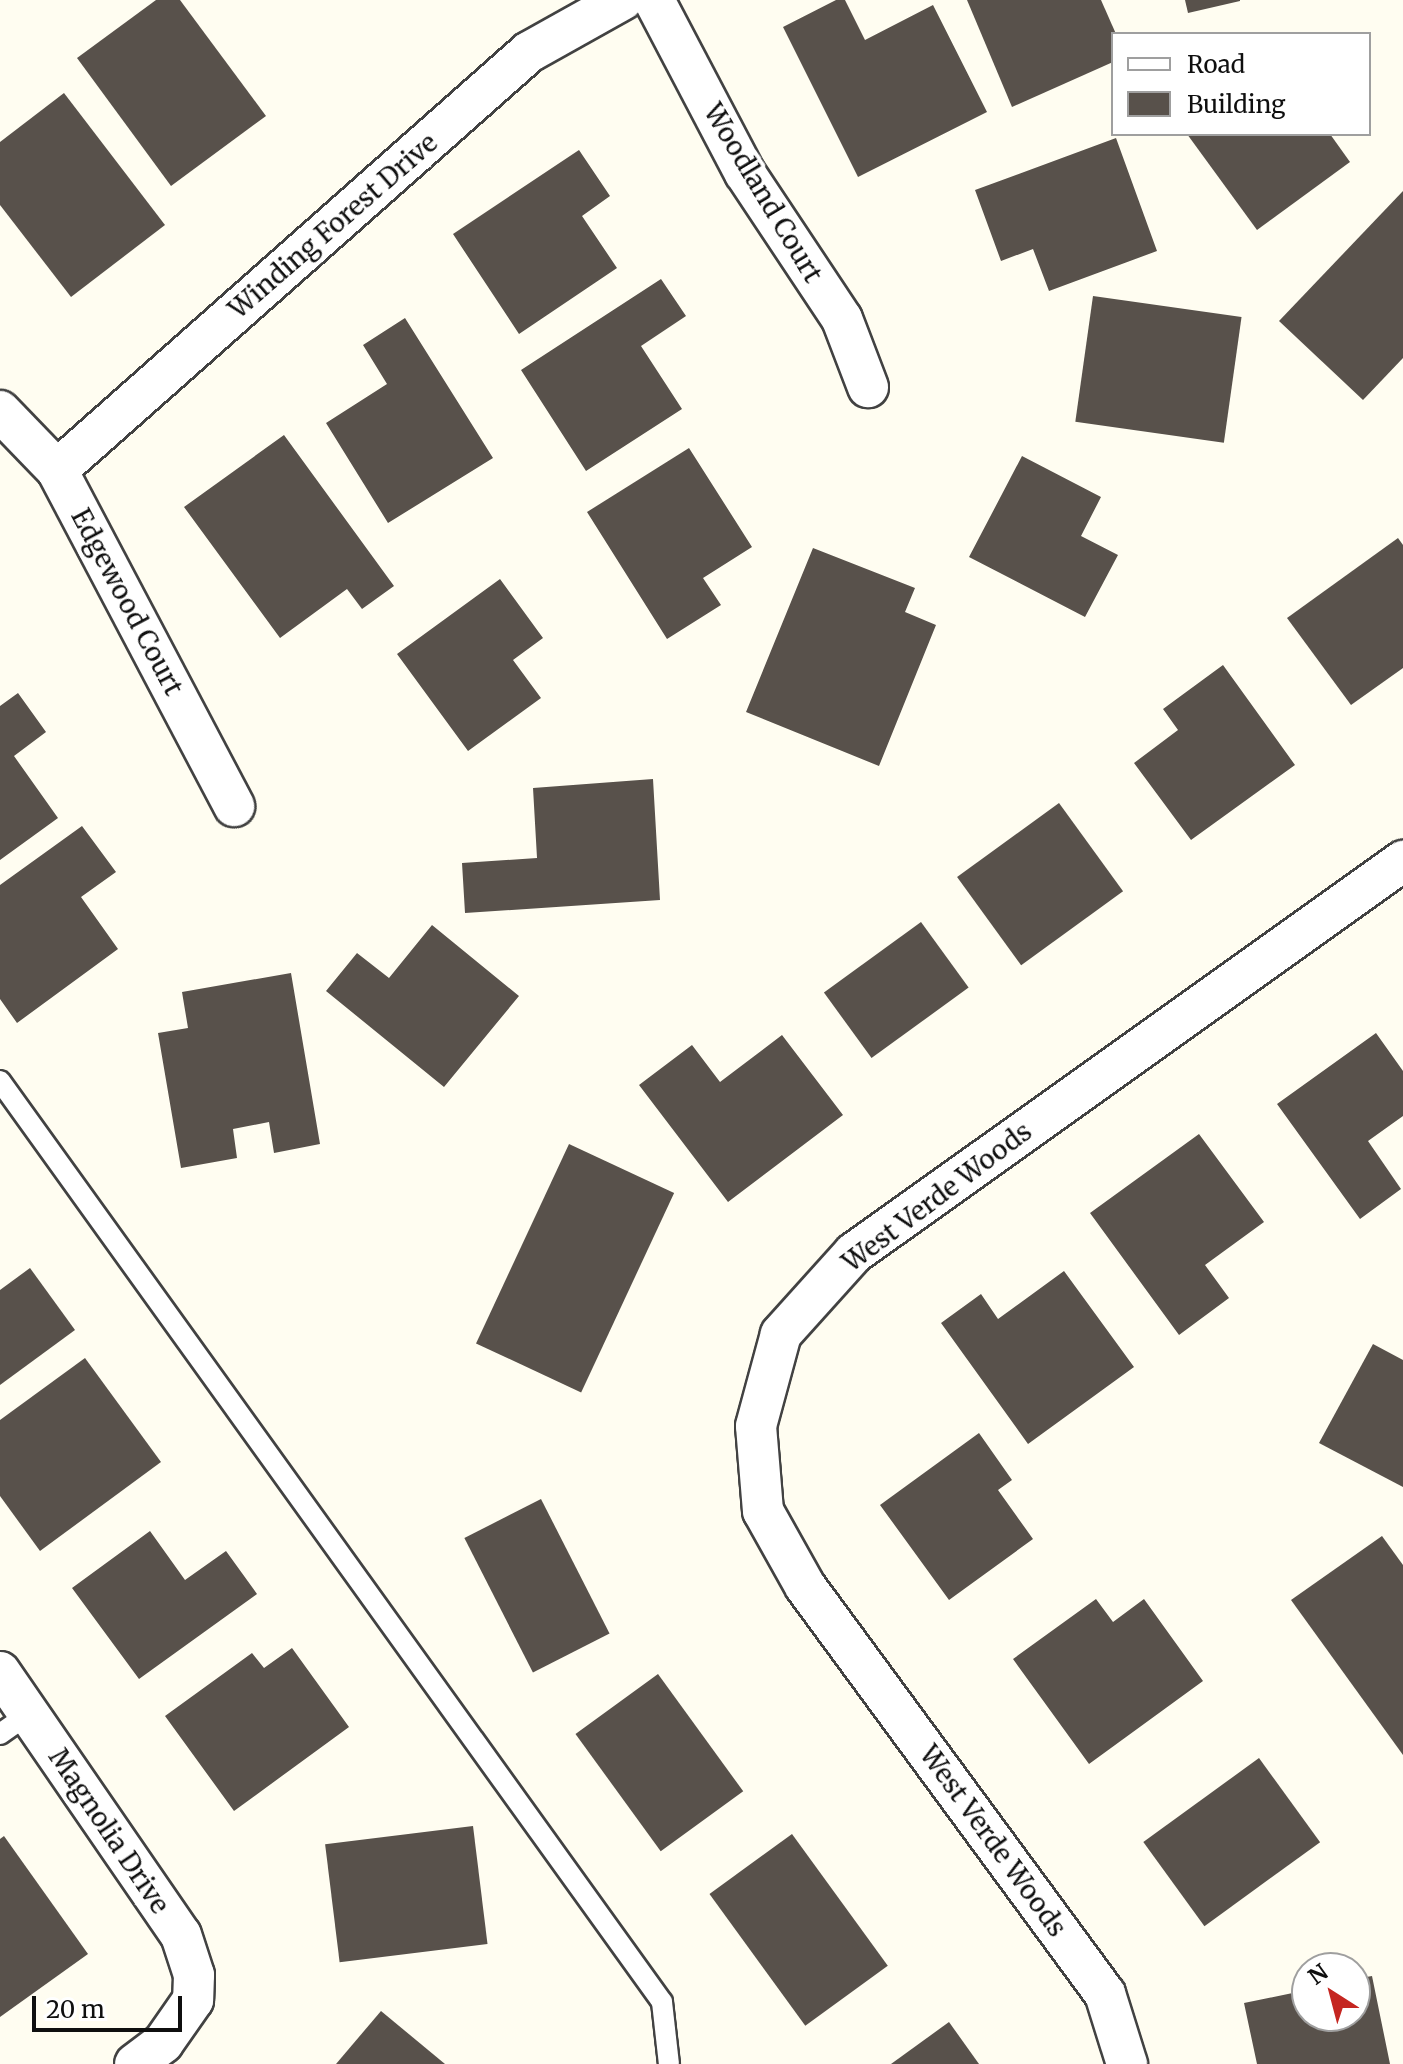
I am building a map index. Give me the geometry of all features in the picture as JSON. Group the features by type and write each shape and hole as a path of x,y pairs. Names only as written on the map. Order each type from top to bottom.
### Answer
{"street":[{"name":"Winding Forest Drive","path":"57,470 529,52 563,14 622,0"},
{"name":"Woodland Court","path":"654,0 745,173 842,319 868,387"},
{"name":"Edgewood Court","path":"0,411 57,470 234,806"},
{"name":"West Verde Woods","path":"1127,2064 1105,1994 805,1586 763,1511 756,1426 781,1334 854,1253 1403,861"},
{"name":"Magnolia Drive","path":"0,1672 14,1724 181,1935 194,1975 193,2000 163,2043 135,2064"}],"lane":[{"path":"0,1081 662,2002 669,2064"}],"building":[{"path":"156,0 180,0 266,116 171,186 77,58"},
{"path":"836,0 845,0 865,40 933,5 987,112 858,177 783,27"},
{"path":"967,0 1101,0 1115,32 1111,32 1111,63 1012,107"},
{"path":"1185,0 1240,0 1240,1 1188,13"},
{"path":"64,93 165,225 71,297 0,205 0,142"},
{"path":"1188,136 1331,136 1350,162 1257,230"},
{"path":"1116,138 1157,251 1049,291 1033,249 1001,261 975,190"},
{"path":"579,150 610,196 582,216 617,268 519,334 453,234"},
{"path":"1403,191 1403,358 1363,400 1279,321"},
{"path":"661,279 686,316 641,346 682,409 586,471 521,370"},
{"path":"1093,296 1242,317 1224,443 1075,422"},
{"path":"405,318 493,458 388,523 326,423 387,384 363,345"},
{"path":"284,435 394,586 362,609 347,589 280,638 184,507"},
{"path":"689,448 752,547 703,578 721,605 667,639 587,512"},
{"path":"1022,456 1101,497 1081,536 1118,555 1085,617 969,557"},
{"path":"1398,538 1403,545 1403,668 1351,705 1287,618"},
{"path":"813,548 915,588 905,612 936,625 879,766 746,712"},
{"path":"500,579 543,638 513,660 541,698 468,751 397,654"},
{"path":"1223,665 1295,765 1191,840 1134,763 1178,730 1163,709"},
{"path":"18,693 46,732 14,756 58,818 0,860 0,706"},
{"path":"653,779 660,900 465,913 462,863 537,858 533,788"},
{"path":"1059,803 1123,891 1021,965 957,877"},
{"path":"82,826 116,872 81,897 118,949 17,1023 0,999 0,885"},
{"path":"921,922 969,988 872,1058 824,993"},
{"path":"432,925 519,996 444,1087 326,991 357,953 389,978"},
{"path":"291,973 320,1144 274,1153 269,1122 233,1129 237,1158 181,1168 158,1033 188,1028 182,992"},
{"path":"1376,1033 1403,1071 1403,1116 1368,1141 1401,1189 1360,1219 1277,1104"},
{"path":"782,1035 843,1115 728,1202 639,1085 692,1045 720,1082"},
{"path":"1199,1134 1264,1222 1205,1265 1229,1298 1179,1335 1090,1213"},
{"path":"569,1144 674,1193 581,1392 476,1343"},
{"path":"30,1268 75,1330 0,1385 0,1290"},
{"path":"1064,1271 1134,1367 1028,1444 941,1323 981,1294 998,1319"},
{"path":"1373,1344 1403,1360 1403,1487 1319,1443"},
{"path":"85,1358 161,1462 40,1551 0,1496 0,1420"},
{"path":"979,1433 1012,1480 998,1490 1033,1539 949,1600 880,1505"},
{"path":"541,1499 610,1634 533,1673 464,1538"},
{"path":"150,1531 185,1580 226,1551 257,1594 139,1679 72,1588"},
{"path":"1382,1536 1403,1565 1403,1755 1291,1600"},
{"path":"1096,1599 1113,1622 1144,1599 1203,1681 1089,1764 1013,1659"},
{"path":"292,1648 349,1727 234,1811 165,1716 252,1653 264,1668"},
{"path":"658,1674 743,1791 661,1851 575,1734"},
{"path":"1259,1758 1320,1842 1204,1926 1143,1842"},
{"path":"473,1826 488,1944 340,1962 325,1844"},
{"path":"792,1834 888,1966 805,2026 709,1894"},
{"path":"4,1836 88,1954 0,2017 0,1839"},
{"path":"1371,1976 1390,2064 1257,2064 1244,2003 1291,1993 1291,2032 1371,2032"},
{"path":"381,2011 445,2064 336,2064"},
{"path":"949,2022 979,2064 891,2064"}]}
